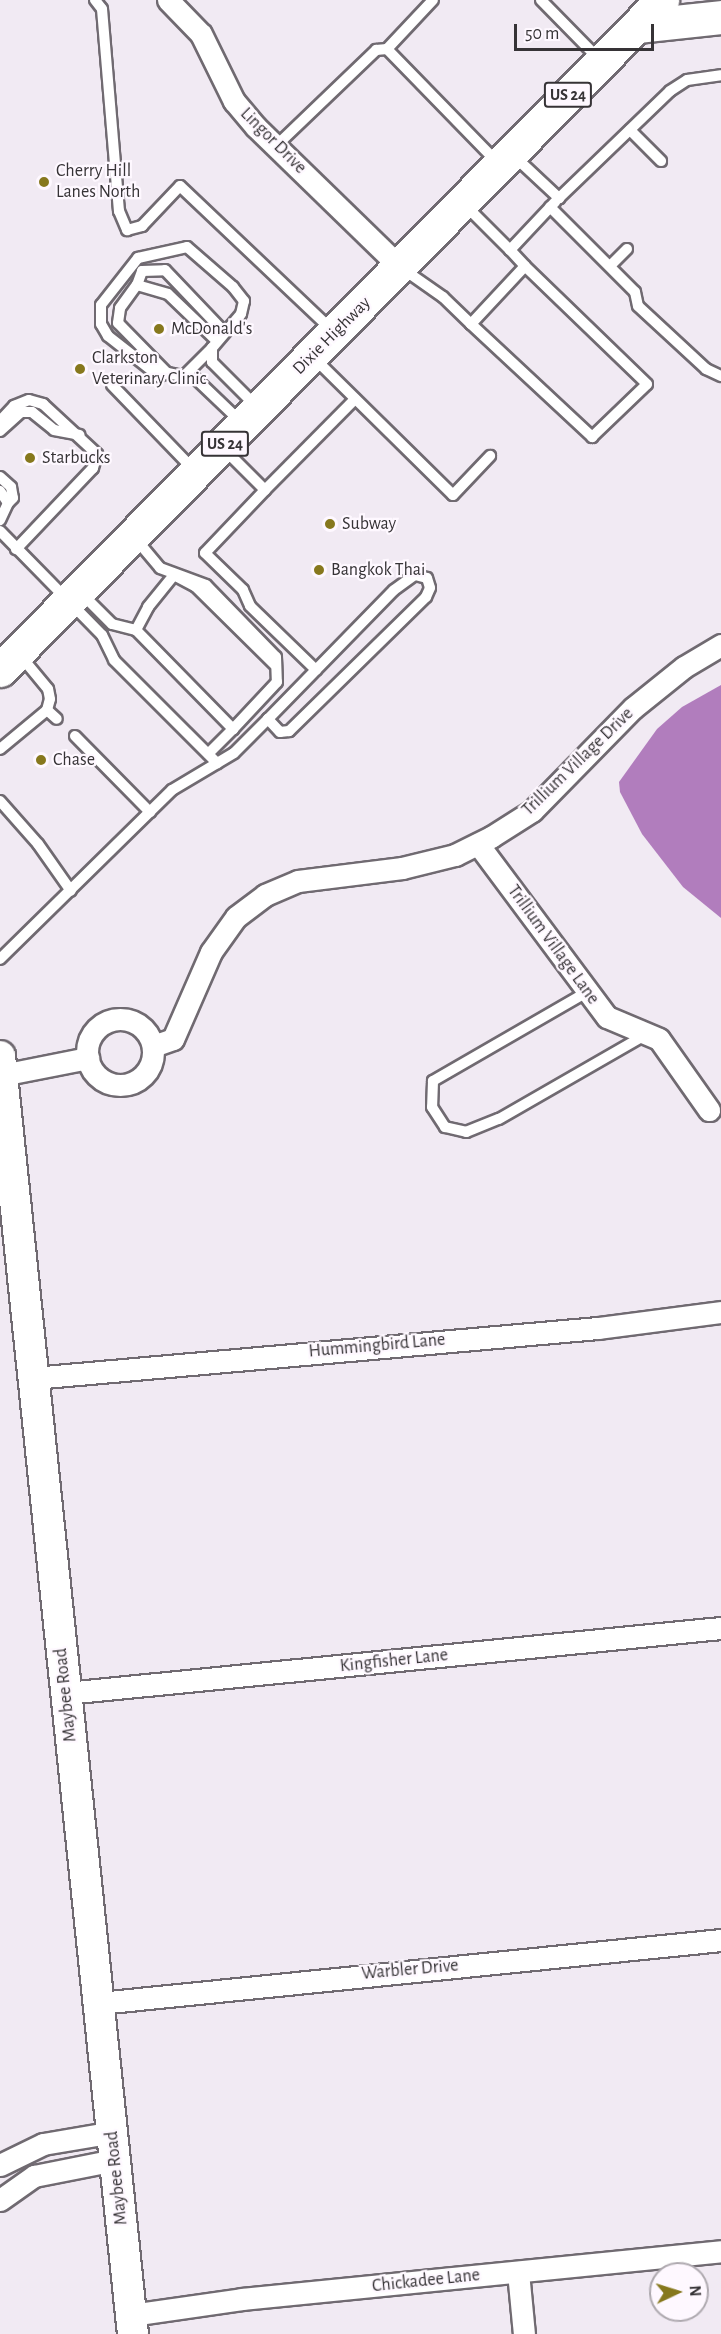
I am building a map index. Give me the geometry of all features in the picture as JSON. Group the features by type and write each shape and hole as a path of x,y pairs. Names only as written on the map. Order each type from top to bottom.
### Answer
{"main road":[{"name":"Dixie Highway","path":"9,661 662,0"},
{"path":"637,26 721,17"},
{"name":"Maybee Road","path":"1,1069 7,1191 33,1378 132,2324"}],"street":[{"name":"Lingor Drive","path":"168,0 201,34 234,101 276,146 400,267"},
{"name":"Trillium Village Drive","path":"153,1046 173,1039 212,952 236,917 266,895 298,880 402,868 455,855 478,844 532,811 633,708 684,667 721,645"},
{"name":"Trillium Village Lane","path":"478,844 607,1017 659,1039 709,1110"},
{"path":"114,1020 139,1025 153,1046 147,1071 126,1085 102,1080 88,1058 93,1034 114,1020"},
{"path":"1,1069 88,1058"},
{"name":"Hummingbird Lane","path":"33,1378 598,1328 721,1312"},
{"name":"Kingfisher Lane","path":"66,1693 721,1628"},
{"name":"Warbler Drive","path":"99,2003 721,1940"},
{"path":"0,2165 43,2144 114,2146"},
{"path":"0,2200 34,2176 114,2146"},
{"path":"20,2154 34,2176"},
{"name":"Chickadee Lane","path":"132,2324 242,2299 721,2251"},
{"path":"518,2271 524,2334"}],"lane":[{"path":"95,0 102,9 119,211 127,230 142,226 180,186 335,333"},
{"path":"276,146 376,50 387,49 433,0"},
{"path":"541,0 602,62"},
{"path":"387,49 504,158 559,198"},
{"path":"510,250 559,198 630,130 687,80 721,75"},
{"path":"630,130 661,161"},
{"path":"400,267 443,297 591,437 647,384 462,202"},
{"path":"550,207 635,292 638,306 706,369 721,376"},
{"path":"184,376 241,314 244,301 195,250 187,247 138,258 101,305 101,324 118,346 159,376 167,373 196,379 242,427"},
{"path":"610,266 627,249"},
{"path":"471,324 525,266"},
{"path":"167,373 118,323 120,308 137,285 142,271 165,270 224,332"},
{"path":"137,285 168,294 214,344 212,362 242,427 265,490"},
{"path":"312,356 453,495 490,456"},
{"path":"112,385 197,473"},
{"path":"316,670 250,606 243,590 205,554 355,399"},
{"path":"0,421 14,406 29,400 43,404 80,435 97,453 93,468 16,549"},
{"path":"0,431 21,412 32,412 54,430 80,435"},
{"path":"0,477 11,487 13,498 0,520"},
{"path":"0,491 8,503"},
{"path":"0,531 16,549 74,597 112,624 136,630 233,729"},
{"path":"134,537 160,568 174,575 192,577 206,585 272,650 277,682 208,754"},
{"path":"136,630 148,607 174,575"},
{"path":"0,959 172,790 234,753 394,590 415,575 427,578 430,588 426,597 289,731 280,732 268,719"},
{"path":"74,597 102,635 114,660 217,763"},
{"path":"0,749 47,710 48,689 9,661"},
{"path":"47,710 57,719"},
{"path":"75,736 150,812"},
{"path":"0,801 38,844 71,891"},
{"path":"587,992 433,1082 432,1107 445,1127 466,1132 499,1119 646,1034"}],"shaded area":[{"path":"721,685 721,918 683,887 642,834 620,792 619,782 657,729 682,707"}],"place":[{"name":"Cherry Hill Lanes North","path":"44,182"},
{"name":"McDonald's","path":"159,329"},
{"name":"Clarkston Veterinary Clinic","path":"80,369"},
{"name":"Starbucks","path":"30,458"},
{"name":"Subway","path":"330,524"},
{"name":"Bangkok Thai","path":"319,570"},
{"name":"Chase","path":"41,760"}]}
